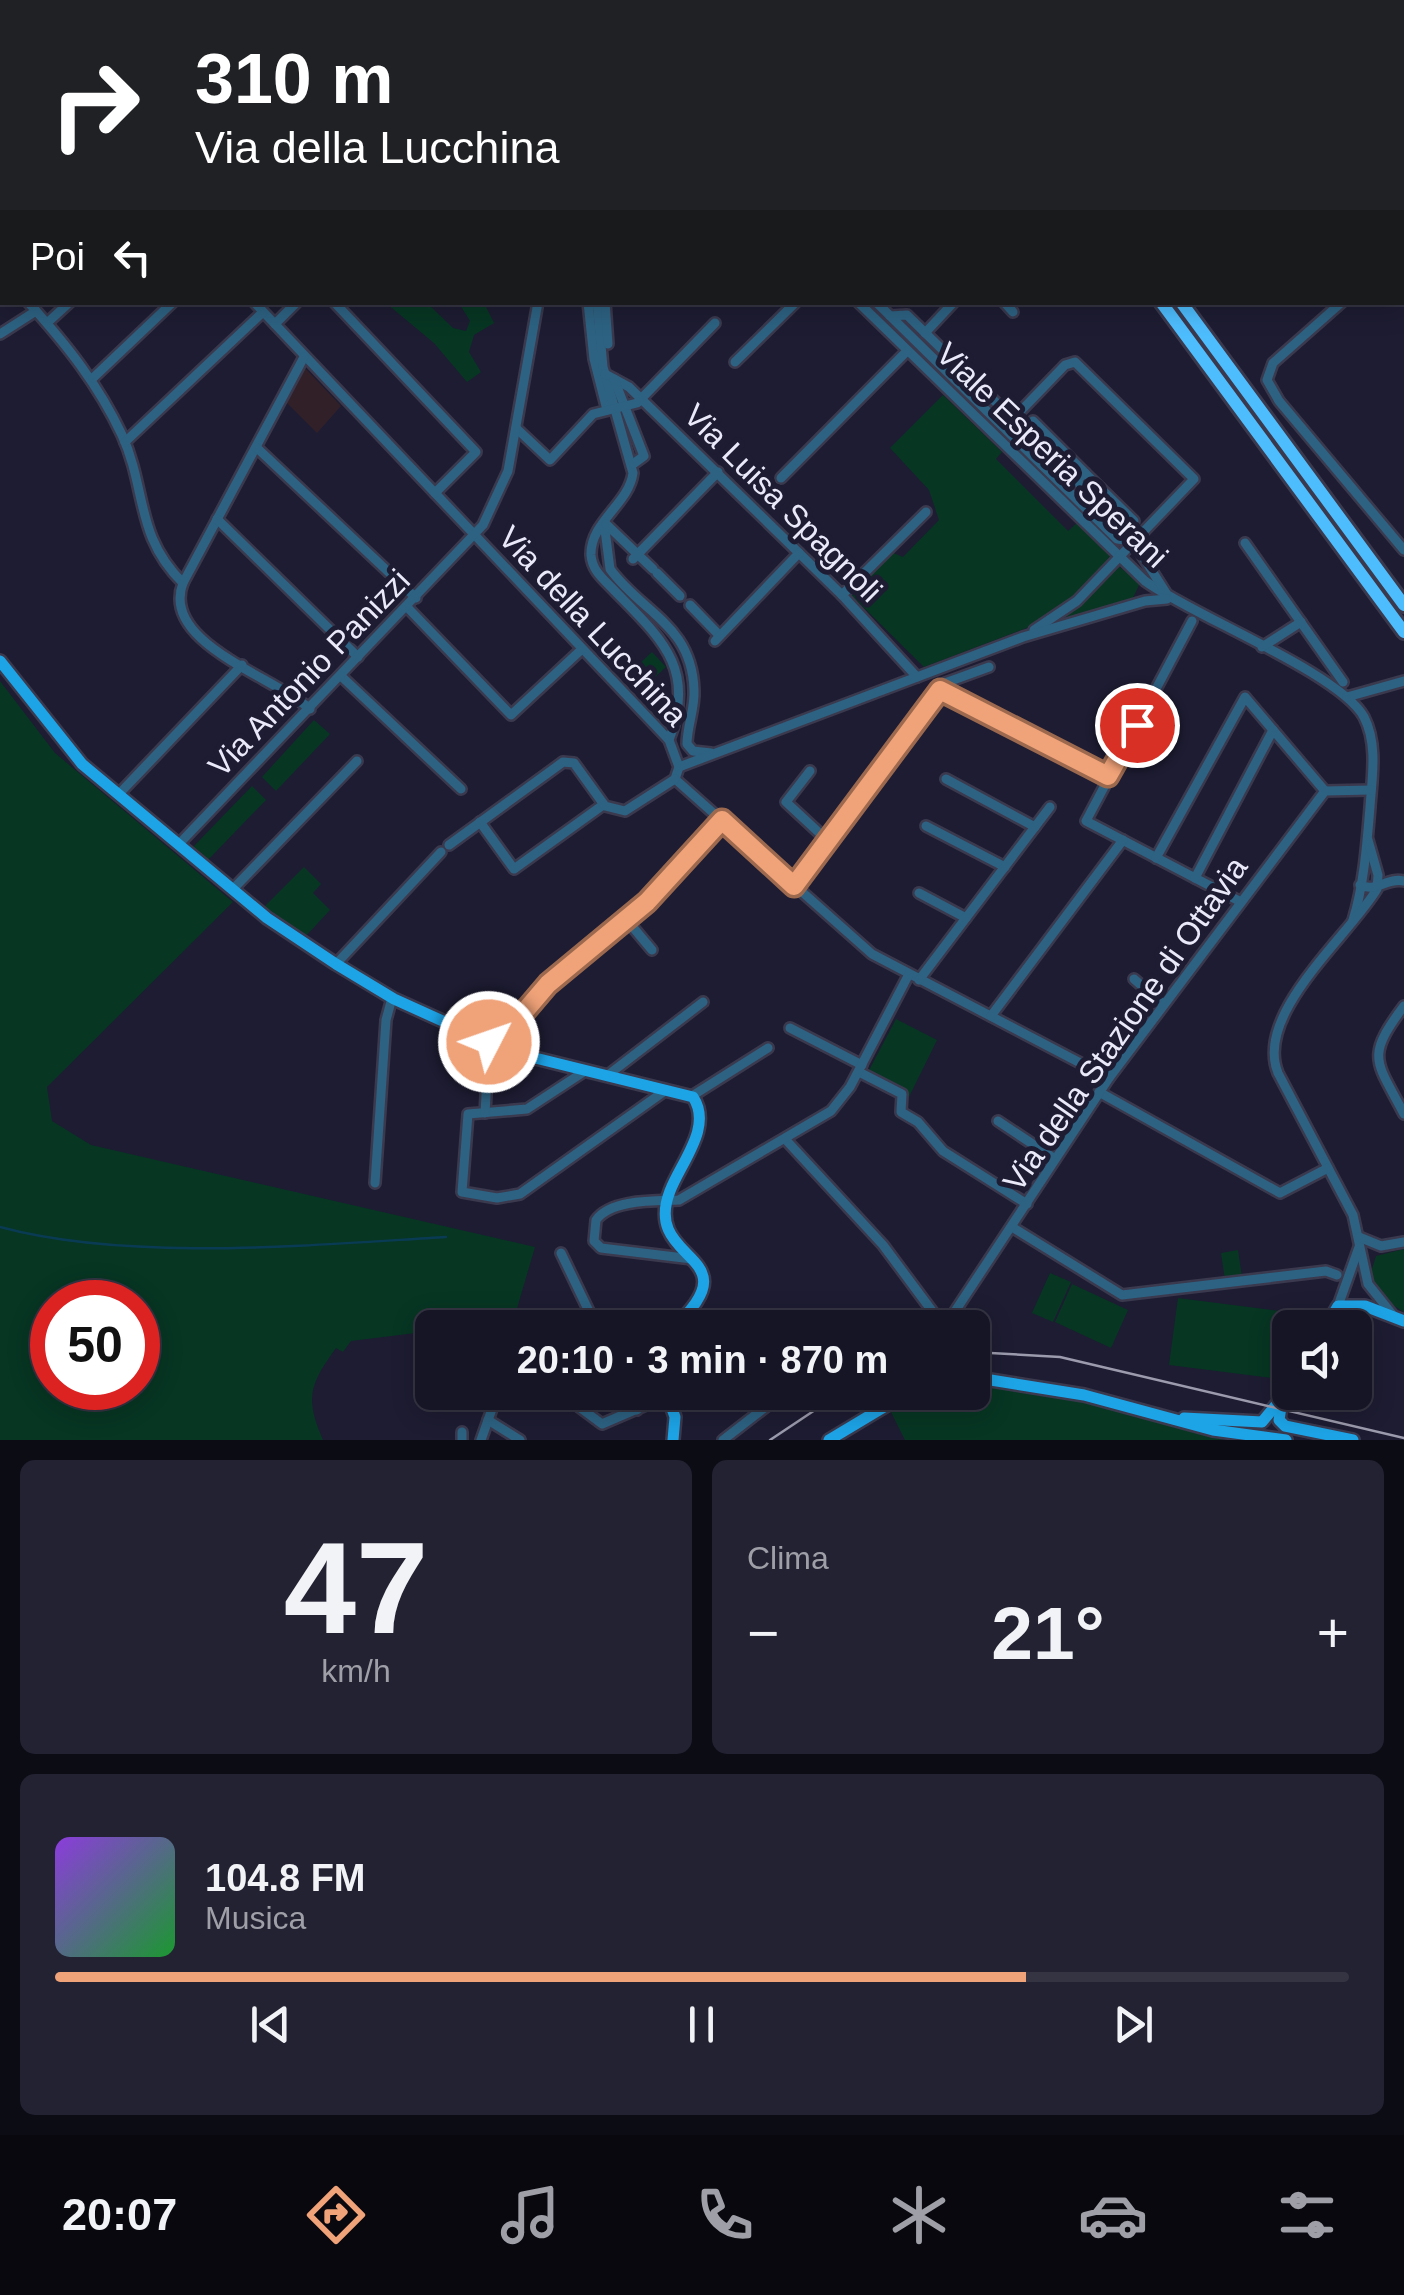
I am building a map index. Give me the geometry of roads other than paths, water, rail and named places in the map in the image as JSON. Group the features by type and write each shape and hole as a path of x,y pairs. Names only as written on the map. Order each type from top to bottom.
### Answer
{"highway":[{"path":"1163,305 1404,632"},
{"path":"1182,305 1404,604"}],"main road":[{"path":"0,662 78,761 233,889 336,964 392,998 492,1044 692,1096 699,1110 699,1127 667,1200 666,1230 704,1274 704,1291 688,1310"},
{"path":"1336,1310 1338,1306 1366,1306 1399,1318"},
{"path":"990,1380 1076,1394 1249,1438 1286,1440"},
{"path":"672,1410 673,1440"},
{"path":"830,1440 879,1410"},
{"path":"1160,1416 1262,1422 1272,1410"},
{"path":"1281,1410 1282,1424 1353,1440"}],"street":[{"path":"47,323 67,305"},
{"path":"93,378 170,305"},
{"name":"Via della Lucchina","path":"257,305 669,740 679,767 675,779 861,946 1109,1078"},
{"path":"275,324 294,305"},
{"path":"337,305 476,452 435,493"},
{"name":"Via Antonio Panizzi","path":"179,844 475,536 501,494 537,305"},
{"path":"589,305 604,372 633,464 630,488 604,522 592,549 596,570 657,635 678,672 676,716 669,740"},
{"path":"597,305 604,372"},
{"path":"605,305 608,344"},
{"path":"735,362 793,305"},
{"name":"Viale Esperia Sperani","path":"861,305 1144,581 1170,600 1262,646 1347,697"},
{"name":"Viale Esperia Sperani","path":"879,305 1117,539 1134,541"},
{"path":"925,333 951,305"},
{"path":"1007,305 1013,312"},
{"path":"1339,305 1272,363 1266,380 1279,401 1404,550"},
{"path":"0,334 32,307 93,378 125,442 156,553 184,583"},
{"path":"125,442 263,312"},
{"name":"Viale Esperia Sperani","path":"890,316 906,315 1076,481 1134,541 1170,600"},
{"path":"890,316 890,334"},
{"path":"516,428 550,460 592,416 642,399 715,323"},
{"path":"781,478 907,351"},
{"path":"304,356 216,520 184,583 179,602 186,623 208,645 310,710"},
{"path":"1013,419 1065,366 1078,364 1194,479 1069,608 1023,637"},
{"name":"Via Luisa Spagnoli","path":"604,372 642,399 718,472 842,594 918,676"},
{"path":"970,412 972,397 988,395"},
{"path":"1033,421 1134,521"},
{"path":"1022,463 1040,463 1040,446"},
{"path":"256,447 416,598"},
{"path":"635,557 718,472"},
{"path":"1076,481 1085,473"},
{"path":"1076,481 1085,473"},
{"path":"1085,507 1085,524"},
{"path":"842,594 926,512"},
{"path":"216,520 358,658"},
{"path":"604,522 635,557 680,596"},
{"path":"604,522 610,568 671,628 692,671 694,702 686,744 693,751 714,754"},
{"path":"1117,539 1118,555"},
{"path":"1245,543 1344,682"},
{"path":"690,606 717,638 799,552"},
{"path":"1133,604 1148,560"},
{"path":"679,767 1023,637 1133,604 1170,600"},
{"path":"407,607 511,715 582,648"},
{"path":"1192,622 1086,820 1241,902"},
{"path":"1262,646 1301,622"},
{"path":"118,794 242,665"},
{"path":"794,886 944,683 989,666"},
{"path":"678,672 692,671"},
{"path":"342,676 460,790"},
{"path":"1353,920 1368,837 1371,790 1368,728 1347,697 1404,681"},
{"path":"940,690 1108,776"},
{"path":"1156,858 1245,697 1325,791 1371,790"},
{"path":"1195,878 1274,730"},
{"path":"233,889 356,761"},
{"path":"336,964 445,848 561,764 574,763 603,805"},
{"path":"810,771 786,802 828,840"},
{"path":"480,822 514,869 603,805 632,810 675,779"},
{"path":"946,779 1035,827"},
{"name":"Via della Stazione di Ottavia","path":"956,1310 1099,1092 1325,791"},
{"path":"919,980 1050,807"},
{"path":"485,1113 492,1044 548,984 626,919 688,860 722,820"},
{"path":"926,826 1005,866"},
{"path":"1368,837 1378,886 1284,1013 1274,1038 1276,1068 1328,1168 1359,1241 1368,1284 1399,1318"},
{"path":"991,1016 1123,840"},
{"path":"1361,872 1377,871"},
{"path":"1360,884 1378,886 1392,880 1404,881"},
{"path":"919,893 966,918"},
{"path":"626,919 652,950"},
{"path":"692,1260 595,1244 596,1223 602,1212 680,1199 831,1110 860,1068 909,974"},
{"path":"1134,979 1163,1004"},
{"path":"375,1184 386,1020 392,998"},
{"path":"608,1075 703,1002"},
{"path":"1404,1006 1381,1037 1377,1050 1382,1072 1404,1114"},
{"path":"790,1028 902,1094 901,1112 918,1122 943,1151 1027,1204"},
{"path":"692,1096 768,1048"},
{"path":"585,1070 535,1106 507,1114 466,1116 460,1186 469,1196 502,1198 534,1186 668,1088"},
{"path":"1099,1092 1280,1193 1328,1168"},
{"path":"998,1121 1055,1159"},
{"path":"786,1140 884,1245 932,1310"},
{"path":"1012,1228 1122,1294 1326,1271 1337,1275"},
{"path":"1359,1241 1381,1246 1404,1242"},
{"path":"1338,1306 1359,1241"},
{"path":"561,1253 588,1310"},
{"path":"482,1440 492,1410"},
{"path":"583,1410 602,1424 637,1410"},
{"path":"723,1440 762,1410"},
{"path":"488,1420 520,1440"}],"waterway":[{"path":"0,1227 51,1238 162,1248 280,1247 446,1237"}],"railway":[{"path":"990,1353 1060,1357 1404,1438"},
{"path":"770,1440 815,1410"}]}
